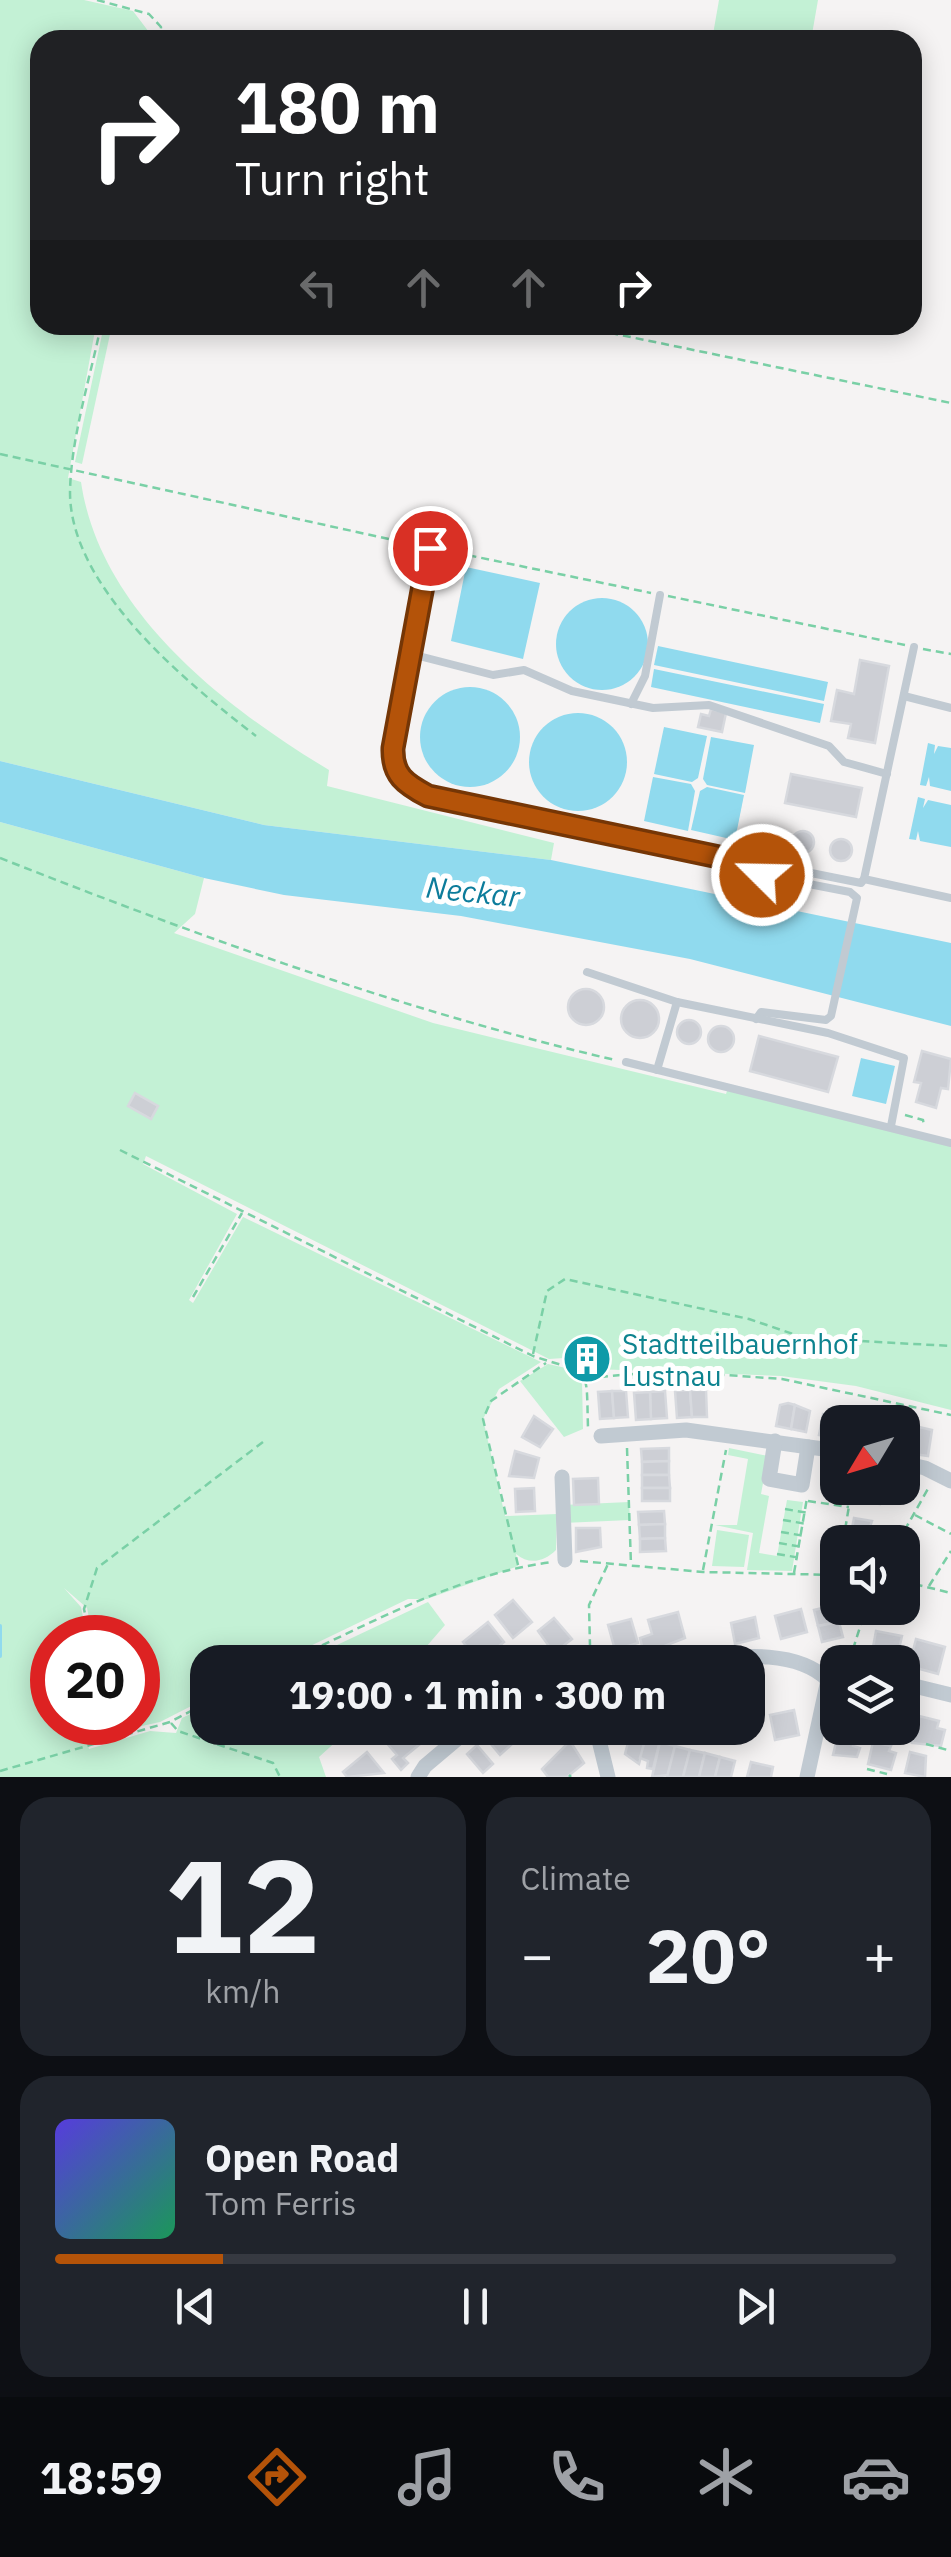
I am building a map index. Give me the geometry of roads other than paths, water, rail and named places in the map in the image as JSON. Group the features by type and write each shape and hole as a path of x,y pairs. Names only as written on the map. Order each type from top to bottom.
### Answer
{"street":[{"path":"594,1438 627,1434 729,1434 820,1449"},
{"path":"775,1441 769,1479 802,1485 808,1447"},
{"path":"920,1467 951,1481"},
{"path":"562,1477 564,1560"},
{"path":"765,1658 820,1670"},
{"path":"920,1687 951,1695"},
{"path":"808,1777 820,1728"},
{"path":"418,1777 426,1764 449,1745"},
{"path":"600,1745 608,1777"}],"lane":[{"path":"430,548 393,748 392,766 407,785 428,796 757,865 860,883 864,879 914,647"},
{"path":"632,704 645,676 660,595"},
{"path":"411,654 492,675 524,670 572,691 653,708 708,704 828,746 844,762 887,774"},
{"path":"904,696 951,708"},
{"path":"756,1019 761,1012 777,1011 826,1020 831,1016 855,894 762,875 757,865"},
{"path":"864,879 951,898"},
{"path":"588,972 676,1002 828,1032 904,1058 890,1126"},
{"path":"657,1070 676,1002"},
{"path":"626,1062 951,1143"}],"water":[{"path":"466,567 540,583 523,659 451,641"},
{"path":"602,598 620,601 635,611 645,626 645,662 635,677 620,687 602,690 584,687 569,677 559,662 556,644 559,626 569,611 584,601"},
{"path":"658,646 828,682 824,701 654,665"},
{"path":"654,669 824,704 820,723 651,687"},
{"path":"470,687 498,695 512,709 520,737 512,765 498,779 470,787 442,779 428,765 420,737 428,709 442,695"},
{"path":"578,713 597,717 613,727 623,743 627,762 623,781 613,797 597,807 578,811 559,807 543,797 533,781 529,762 533,743 543,727 559,717"},
{"path":"664,727 707,736 698,778 692,782 654,774"},
{"path":"711,737 754,745 745,793 707,785 703,779"},
{"path":"928,743 935,745 934,754 938,746 951,748 951,791 930,786 929,777 926,786 920,785"},
{"name":"Neckar","path":"0,761 264,825 551,860 951,943 951,1026 690,959 461,916 284,895 204,878 0,822"},
{"path":"653,777 691,784 695,791 688,831 644,821"},
{"path":"707,787 744,795 735,840 691,830 700,791"},
{"path":"918,797 925,799 923,808 928,800 951,805 951,847 920,841 918,831 916,840 909,839"},
{"path":"861,1058 895,1066 886,1104 852,1096"}],"waterway":[{"path":"0,1626 0,1656"}],"place":[{"name":"Stadtteilbauernhof Lustnau","path":"587,1359"}]}
